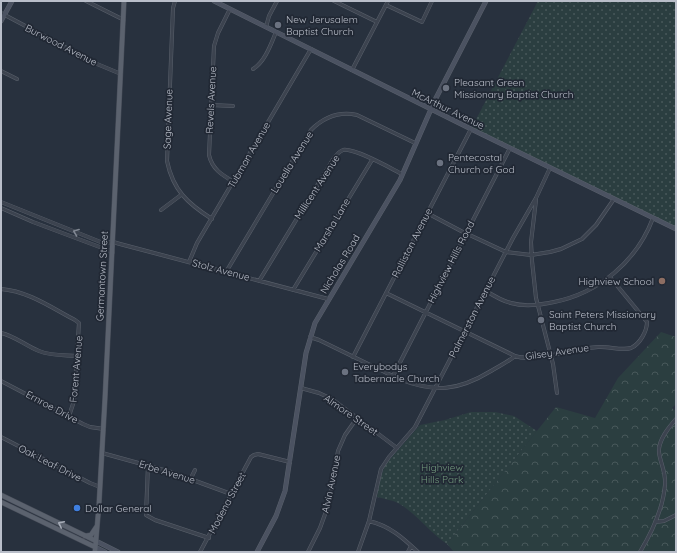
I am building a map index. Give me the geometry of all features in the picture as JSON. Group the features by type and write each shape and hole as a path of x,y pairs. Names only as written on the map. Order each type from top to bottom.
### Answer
{"main road":[{"name":"Germantown Street","path":"95,550 104,429 124,1"},
{"path":"1,495 96,541"},
{"path":"1,502 95,550"},
{"path":"85,536 93,533 98,524"}],"street":[{"path":"1,21 3,14 12,1"},
{"path":"86,1 120,18 124,18"},
{"name":"Sage Avenue","path":"176,1 173,8 167,157 170,174 181,195 193,207 212,219"},
{"path":"266,27 269,16 277,1"},
{"path":"334,1 377,22"},
{"path":"352,70 387,3 422,22 432,1"},
{"name":"Nicholas Road","path":"257,552 282,502 285,491 306,353 317,318 390,197 431,109 486,1"},
{"name":"McArthur Avenue","path":"217,2 311,50 676,229"},
{"name":"Revels Avenue","path":"230,9 218,33 214,46 210,158 219,173 234,182"},
{"name":"Burwood Avenue","path":"3,14 97,64 121,74"},
{"path":"253,69 258,66 264,58 276,32"},
{"name":"Tubman Avenue","path":"189,262 197,244 311,50"},
{"path":"1,71 17,79"},
{"path":"211,105 233,106"},
{"name":"Louella Avenue","path":"226,272 311,130 322,121 338,114 357,115 415,143"},
{"name":"Ralliston Avenue","path":"353,357 471,129"},
{"name":"Highview Hills Road","path":"393,376 510,148"},
{"name":"Millicent Avenue","path":"259,281 335,156 342,151 348,150 357,152 402,174"},
{"name":"Marsha Lane","path":"293,290 372,160"},
{"name":"Palmerston Avenue","path":"358,552 369,521 379,475 386,460 415,427 506,252 536,198 550,168"},
{"path":"161,210 181,195"},
{"path":"536,198 531,242 531,256 537,305 550,355 557,393"},
{"path":"427,213 506,252 531,256 552,252 582,239 596,225 614,199"},
{"name":"Stolz Avenue","path":"1,202 103,243 113,242 328,300"},
{"path":"1,208 33,222 113,252"},
{"path":"486,291 511,303 528,305 537,305 563,300 579,295 610,277 626,262 638,248 646,235 653,218"},
{"name":"Gilsey Avenue","path":"310,337 393,376 416,384 436,388 458,386 469,383 515,356 523,358 550,355 594,347 630,348 638,342 646,329 646,320 610,277"},
{"name":"Forent Avenue","path":"1,289 14,290 24,294 78,322 79,326 74,401 69,416"},
{"path":"386,293 515,356"},
{"path":"1,333 42,352 77,356"},
{"name":"Ernroe Drive","path":"1,381 87,426 104,429"},
{"name":"Almore Street","path":"301,388 328,397 397,448"},
{"name":"Alvin Avenue","path":"308,552 320,528 328,506 338,451 345,435 357,418"},
{"path":"640,552 651,533 663,498 665,485 659,447 663,438 676,419"},
{"name":"Oak Leaf Drive","path":"1,437 100,487"},
{"name":"Erbe Avenue","path":"102,453 191,478 231,494"},
{"name":"Modena Street","path":"200,552 251,457 258,454 290,462"},
{"path":"148,465 145,513 147,516 208,538"},
{"path":"191,478 195,470"},
{"path":"655,522 664,521 676,515"},
{"path":"369,521 391,529 418,552"},
{"path":"96,541 118,552"},
{"path":"408,552 411,546"},
{"path":"95,550 105,552"}],"green space":[{"path":"538,1 676,1 676,229 471,129"},
{"path":"661,332 676,337 676,404 672,408 676,411 676,552 454,552 447,544 556,407 595,418 618,378"},
{"name":"Highview Hills Park","path":"471,412 495,412 514,416 537,431 447,544 405,507 396,502 377,497 380,480 385,465 420,425 445,420"}],"place":[{"name":"New Jerusalem Baptist Church","path":"278,25"},
{"name":"Pleasant Green Missionary Baptist Church","path":"446,88"},
{"name":"Pentecostal Church of God","path":"440,163"},
{"name":"Highview School","path":"662,281"},
{"name":"Saint Peters Missionary Baptist Church","path":"541,320"},
{"name":"Everybodys Tabernacle Church","path":"345,372"},
{"name":"Dollar General","path":"77,508"}]}
